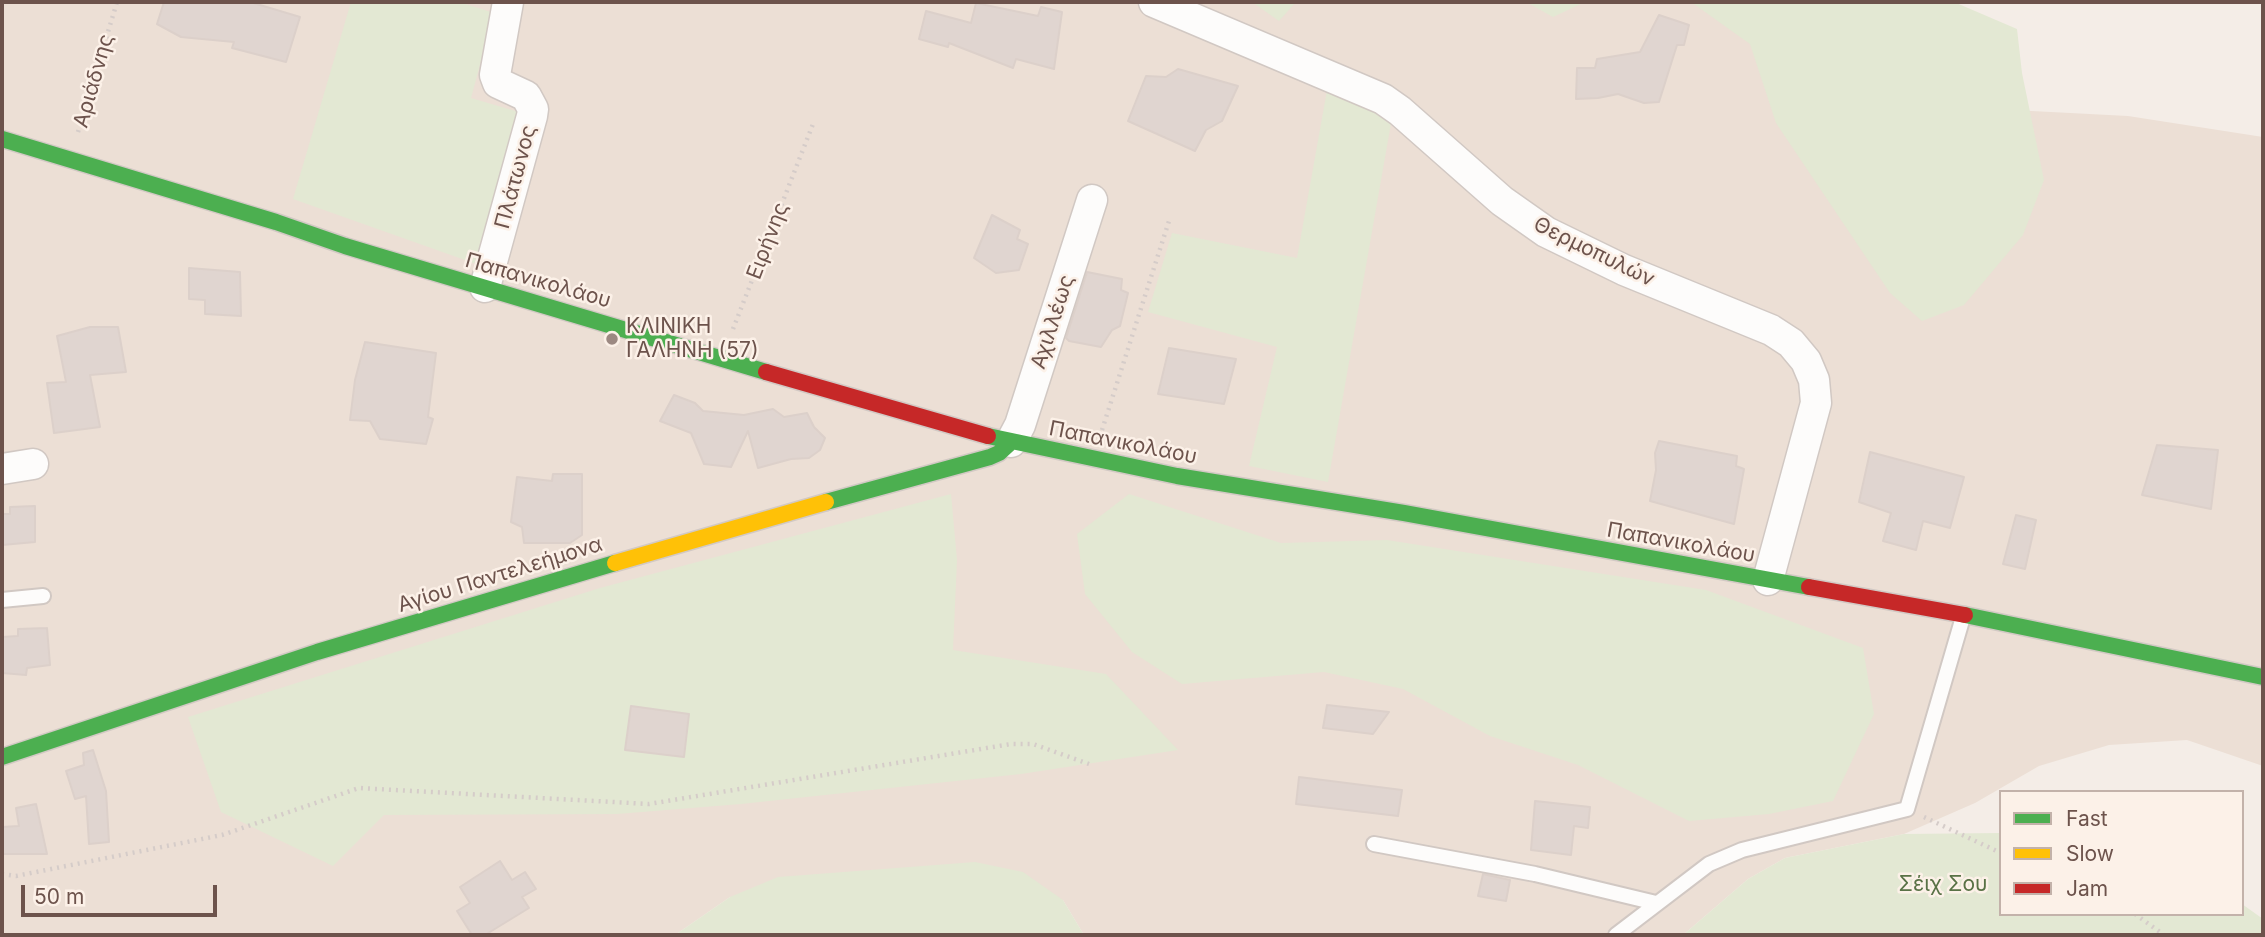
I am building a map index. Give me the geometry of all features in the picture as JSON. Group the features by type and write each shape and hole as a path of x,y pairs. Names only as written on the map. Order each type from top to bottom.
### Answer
{"main road":[{"name":"Παπανικολάου","path":"2,139 856,399 1011,442 1177,476 1404,513 1963,615 2263,677"},
{"name":"Αγίου Παντελεήμονα","path":"2,757 317,652 730,527 990,457 1011,442"}],"street":[{"name":"Πλάτωνος","path":"485,287 533,109 526,96 498,83 495,75 508,2"},
{"name":"Θερμοπυλών","path":"1154,2 1383,99 1502,201 1546,232 1623,270 1771,330 1791,343 1806,361 1814,380 1816,403 1768,580"},
{"name":"Αχιλλέως","path":"1011,442 1020,425 1092,201"},
{"path":"2,469 33,464"}],"lane":[{"path":"2,600 43,596"},
{"path":"1616,935 1709,864 1742,850 1907,809 1963,615"},
{"path":"1374,844 1535,874 1656,903"}],"path":[{"name":"Αριάδνης","path":"70,160 117,2"},
{"name":"Ειρήνης","path":"722,357 813,124"},
{"path":"1092,460 1169,221"},
{"path":"2,874 16,876 222,835 359,788 649,804 1011,744 1032,744 1089,764"},
{"path":"1907,809 1999,852"},
{"path":"2139,916 2164,935"}],"shaded area":[{"path":"2,2 1767,2 1974,108 2128,116 2263,137 2263,766 2187,740 2109,745 2039,766 1975,803 1904,834 1785,858 1748,879 1683,935 1084,935 1063,900 730,897 675,935 2,935"}],"green space":[{"path":"351,2 459,2 494,13 471,98 522,113 479,265 293,199"},
{"path":"1252,2 1296,2 1279,21"},
{"path":"1526,2 1585,2 1553,17"},
{"path":"1691,2 1954,2 2017,29 2022,73 2044,180 2023,235 1964,305 1922,321 1890,293 1776,123 1750,44"},
{"path":"1329,79 1393,112 1328,482 1249,466 1277,347 1148,312 1172,233 1297,258"},
{"path":"951,494 957,560 953,650 1106,674 1178,750 1021,774 741,804 617,814 384,815 333,866 221,812 188,717 600,588"},
{"path":"1129,494 1281,543 1387,540 1706,590 1863,648 1874,714 1833,801 1769,814 1689,821 1578,765 1490,736 1403,689 1324,672 1182,684 1132,652 1085,594 1077,534"},
{"name":"Σέιχ Σου","path":"1999,833 1999,916 2244,916 2244,905 2263,919 2263,935 1683,935 1748,879 1785,858 1904,834"},
{"path":"975,862 1023,872 1063,900 1084,935 675,935 730,897 778,877"}],"building":[{"path":"164,2 250,2 300,17 286,62 232,48 234,42 181,37 157,24"},
{"path":"976,3 1038,16 1041,7 1062,12 1054,69 1016,59 1013,68 949,43 948,47 919,39 926,11 971,23"},
{"path":"1659,15 1689,25 1684,45 1677,45 1659,102 1644,103 1618,94 1576,99 1577,68 1595,68 1597,59 1640,52"},
{"path":"1178,69 1238,86 1222,121 1206,130 1195,151 1128,121 1146,76 1166,77"},
{"path":"992,215 1020,230 1017,239 1028,244 1019,270 996,273 974,258"},
{"path":"189,268 240,272 241,316 205,314 205,300 189,299"},
{"path":"1087,272 1122,279 1121,290 1128,293 1120,326 1112,330 1101,347 1069,341 1066,338"},
{"path":"90,327 118,327 126,372 90,375 100,427 54,433 47,383 66,382 57,336"},
{"path":"365,342 436,353 428,417 433,419 426,444 380,439 370,421 350,420 355,380"},
{"path":"1169,348 1236,359 1224,404 1158,394"},
{"path":"674,395 695,403 703,411 744,415 773,409 784,417 807,413 814,427 825,438 820,450 809,458 791,459 758,468 748,431 731,467 704,464 691,433 660,421"},
{"path":"1659,441 1737,456 1736,466 1744,469 1734,524 1650,501 1656,470 1655,453"},
{"path":"2157,445 2218,450 2211,509 2142,495"},
{"path":"1870,452 1964,477 1950,528 1923,521 1916,550 1883,541 1891,513 1859,502"},
{"path":"553,474 582,474 582,535 570,543 524,543 522,527 511,522 517,477 552,481"},
{"path":"35,506 35,542 2,545 2,514 10,514 10,507"},
{"path":"2016,515 2036,520 2025,569 2003,564"},
{"path":"47,628 50,665 27,668 26,675 2,673 2,637 18,636 18,629"},
{"path":"1327,705 1389,712 1373,734 1323,728"},
{"path":"631,706 689,714 684,757 625,750"},
{"path":"93,750 106,791 109,842 89,844 86,796 75,799 66,771 84,765 83,753"},
{"path":"1299,777 1402,790 1398,816 1296,804"},
{"path":"1535,801 1590,807 1588,828 1574,826 1571,855 1531,850"},
{"path":"36,804 47,854 2,854 2,827 19,826 16,808"},
{"path":"500,861 512,880 525,872 536,889 522,897 529,908 485,935 472,935 457,911 470,903 460,887"},
{"path":"1483,874 1510,880 1506,901 1478,896"}],"traffic: fast":[{"path":"2,139 276,222 345,246 766,372"},
{"path":"988,436 1177,476 1404,513 1809,587"},
{"path":"826,502 990,457 1011,442"},
{"path":"2,757 317,652 615,563"},
{"path":"1965,615 2263,677"}],"traffic: slow":[{"path":"615,563 826,502"}],"traffic: jam":[{"path":"766,372 988,436"},
{"path":"1809,587 1965,615"}],"place":[{"name":"ΚΛΙΝΙΚΗ ΓΑΛΗΝΗ (57)","path":"612,339"}]}
